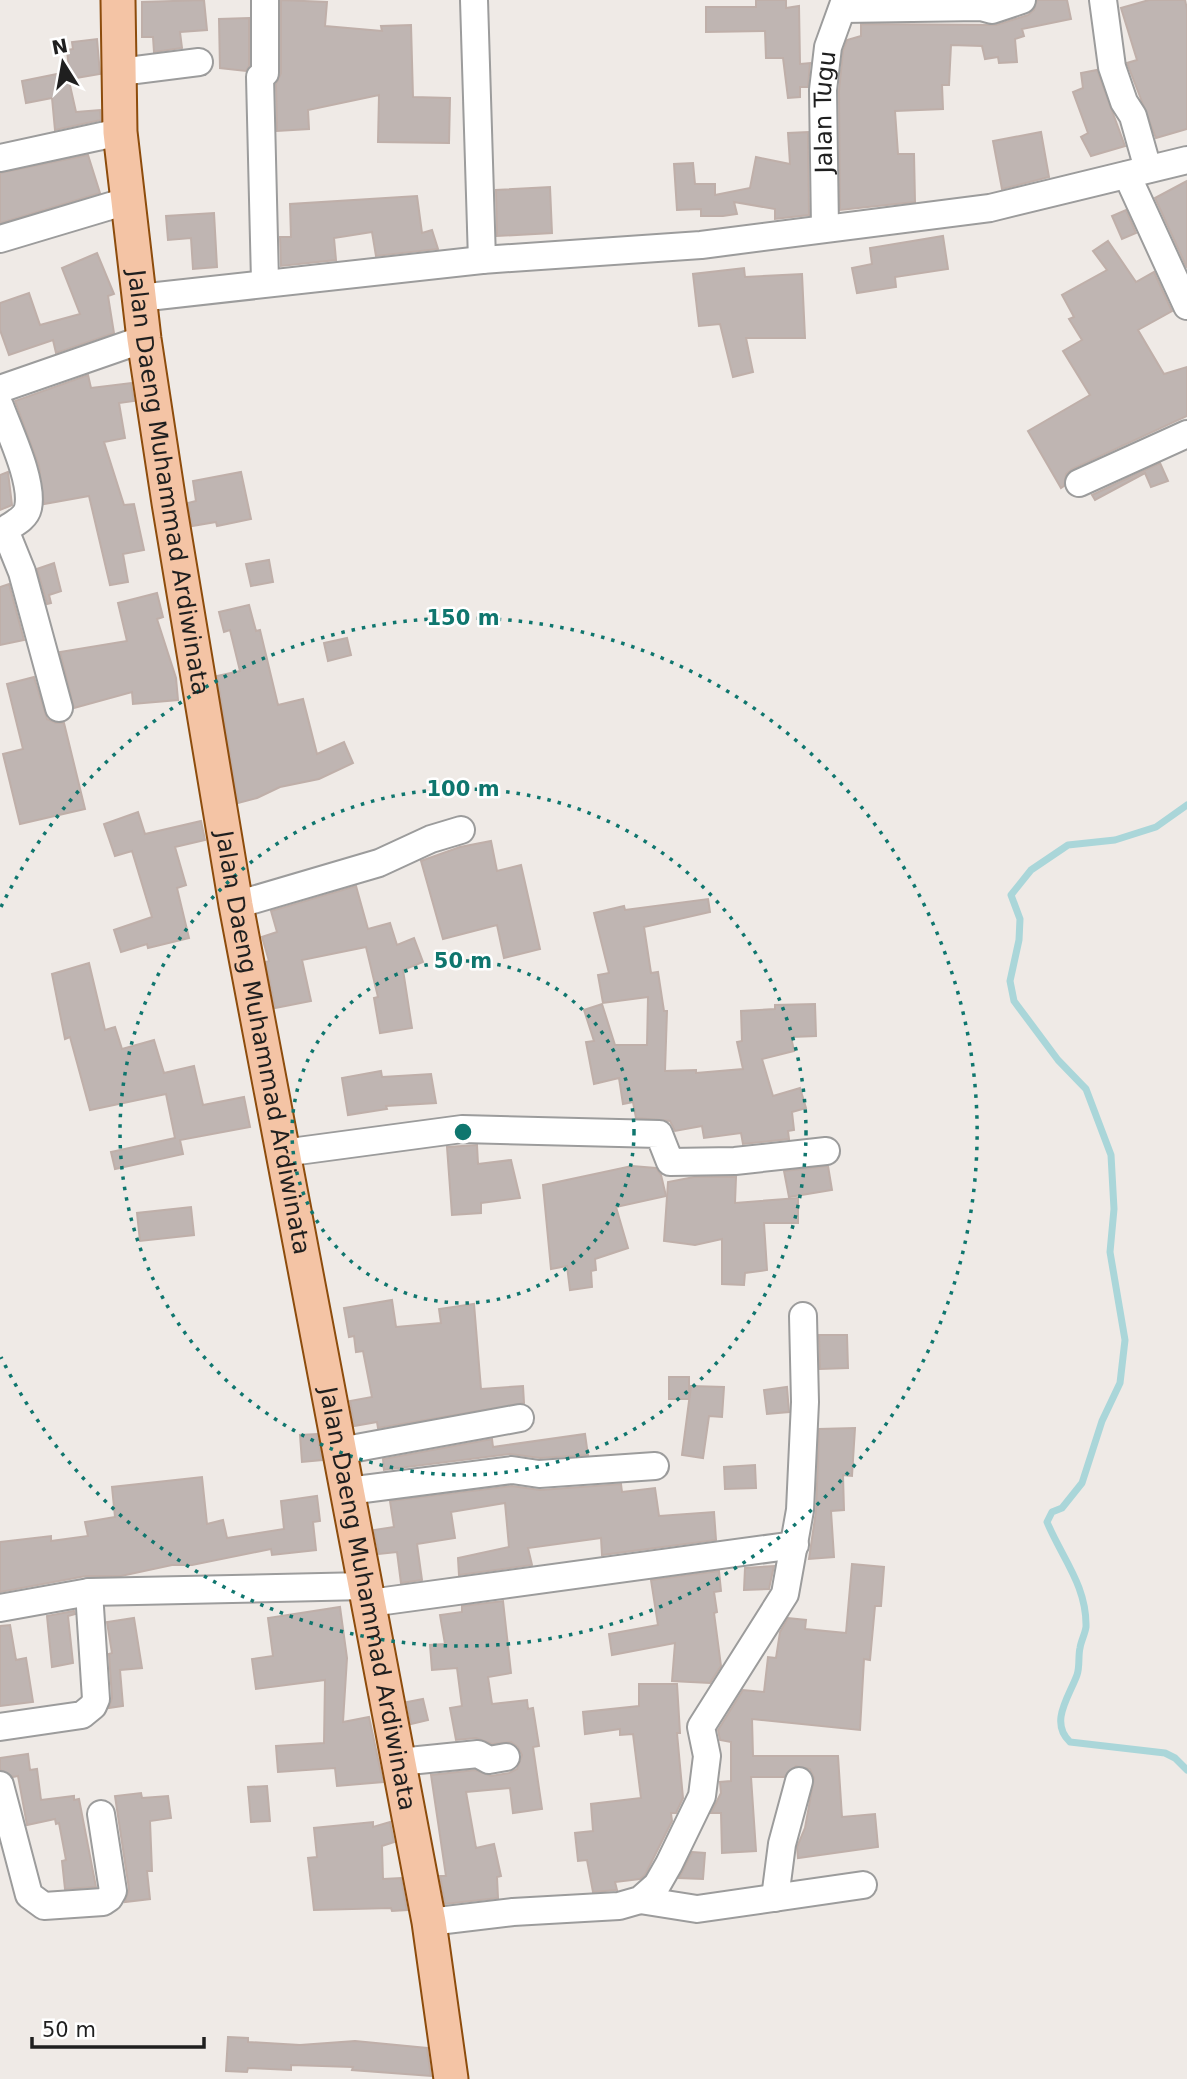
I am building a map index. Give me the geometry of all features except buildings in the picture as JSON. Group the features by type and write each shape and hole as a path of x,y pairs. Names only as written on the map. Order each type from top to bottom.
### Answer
{"main road":[{"name":"Jalan Daeng Muhammad Ardiwinata","path":"118,0 120,132 144,339 236,905 429,1922 451,2079"}],"street":[{"path":"265,0 265,73 260,77 265,281"},
{"path":"474,0 482,260"},
{"path":"844,4 980,4 992,10 1022,0"},
{"path":"1103,0 1112,67 1124,102 1133,116 1137,172 1187,306"},
{"name":"Jalan Tugu","path":"825,228 823,90 828,47 844,4"},
{"path":"120,72 200,62"},
{"path":"0,158 120,132"},
{"path":"139,298 265,281 482,260 701,245 990,208 1187,160"},
{"path":"0,240 127,201"},
{"path":"0,389 144,339"},
{"path":"0,406 29,494 28,509 22,519 9,527 6,535 22,572 59,708"},
{"path":"1079,483 1187,434"},
{"path":"236,905 379,863 431,839 461,830"},
{"path":"283,1153 462,1129 659,1134 670,1162 735,1161 826,1151"},
{"path":"640,1900 657,1885 702,1796 707,1756 701,1727 785,1594 800,1510 805,1402 803,1316"},
{"path":"340,1451 520,1418"},
{"path":"348,1491 512,1470 540,1474 655,1466"},
{"path":"0,1608 89,1592 368,1594 795,1545"},
{"path":"0,1727 82,1714 93,1706 96,1699 89,1592"},
{"path":"399,1762 467,1755 478,1755 489,1760 506,1757"},
{"path":"775,1898 782,1844 799,1781"},
{"path":"0,1785 29,1895 44,1906 103,1902 109,1898 113,1891 101,1814"},
{"path":"429,1922 513,1912 618,1906 640,1900 697,1909 863,1885"}],"waterway":[{"path":"1187,805 1156,827 1115,840 1068,845 1031,870 1011,895 1020,919 1019,940 1010,981 1014,1001 1058,1060 1086,1089 1111,1155 1114,1209 1110,1252 1125,1340 1120,1383 1102,1421 1082,1483 1062,1508 1052,1512 1047,1522 1078,1585 1085,1612 1086,1627 1079,1651 1078,1672 1063,1709 1061,1726 1070,1742 1165,1753 1175,1758 1187,1770"}]}
